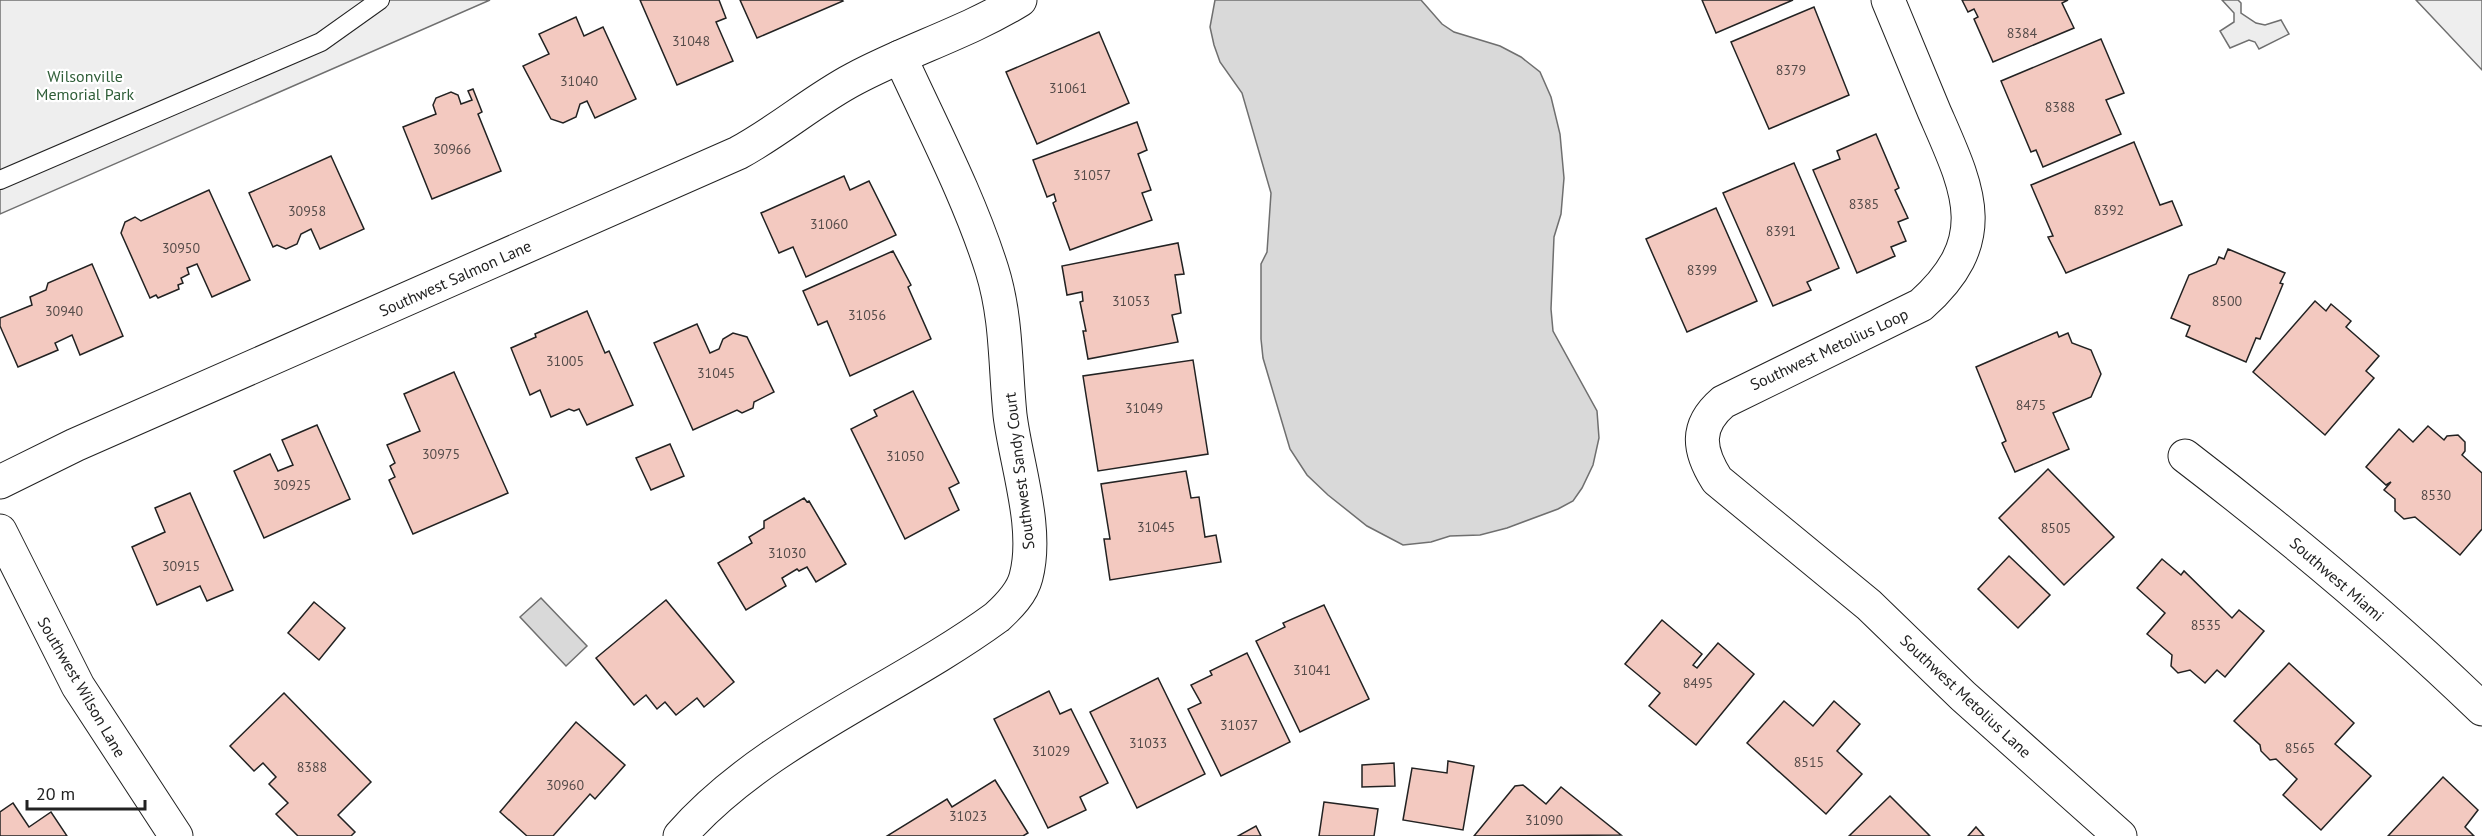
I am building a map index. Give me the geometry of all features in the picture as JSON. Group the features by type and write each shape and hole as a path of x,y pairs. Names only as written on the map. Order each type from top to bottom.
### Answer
{"street":[{"path":"900,57 987,19 1020,0"},
{"name":"Southwest Metolius Loop","path":"1811,557 1717,480 1705,458 1702,438 1706,420 1723,402 1737,393 1921,305 1941,287 1962,253 1968,228 1965,183 1888,0"},
{"name":"Southwest Salmon Lane","path":"0,482 137,417 738,153 778,130 852,80 900,57"},
{"name":"Southwest Sandy Court","path":"680,836 721,797 781,752 989,622 1007,607 1026,579 1030,553 1029,531 1011,416 1004,323 992,272 975,223 900,57"},
{"name":"Southwest Miami","path":"2185,456 2310,555 2441,669 2482,709"},
{"name":"Southwest Wilson Lane","path":"0,531 78,686 176,836"},
{"name":"Southwest Metolius Lane","path":"1811,557 1869,606 1963,696 2120,836"}],"lane":[{"path":"0,180 321,42 380,0"}],"green space":[{"name":"Wilsonville Memorial Park","path":"0,0 490,0 0,214"},
{"path":"2416,0 2482,0 2482,70"}],"shaded area":[{"path":"1215,0 1421,0 1442,24 1454,32 1500,46 1521,57 1540,72 1551,97 1560,134 1564,178 1561,214 1554,237 1551,309 1553,331 1597,411 1599,438 1593,465 1573,501 1507,528 1480,535 1450,536 1431,542 1403,545 1367,526 1307,475 1290,449 1263,358 1261,264 1267,252 1271,193 1242,93 1220,62 1214,45 1210,27"},
{"path":"2222,0 2238,0 2241,3 2241,13 2256,23 2265,25 2281,20 2289,34 2259,49 2255,42 2249,40 2230,48 2220,31 2234,22 2234,13"},
{"path":"541,598 587,646 566,666 520,617"}],"building":[{"path":"640,0 719,0 726,18 716,22 733,61 677,85"},
{"path":"740,0 842,0 843,1 757,38"},
{"path":"1702,0 1793,0 1716,33"},
{"path":"1962,0 2068,0 2062,3 2074,28 1993,62 1974,19 1978,17 1974,9 1968,12"},
{"path":"1814,7 1849,95 1769,129 1731,42"},
{"path":"576,17 584,36 603,27 636,99 595,118 587,101 580,104 576,117 563,123 551,119 523,66 549,54 539,34"},
{"path":"1099,32 1129,103 1037,144 1006,72"},
{"path":"2101,39 2124,93 2106,100 2121,134 2043,167 2036,150 2031,152 2001,81"},
{"path":"473,89 482,112 478,114 501,171 432,199 403,127 436,114 433,105 436,98 451,92 458,95 461,104 472,100 468,91"},
{"path":"1137,122 1147,150 1138,154 1151,190 1142,193 1152,220 1070,250 1053,203 1056,201 1054,194 1047,197 1033,160"},
{"path":"1876,134 1899,188 1895,190 1908,218 1898,222 1906,241 1891,247 1895,256 1857,273 1813,170 1840,159 1837,151"},
{"path":"2134,142 2160,205 2172,201 2182,225 2066,273 2048,237 2053,236 2031,185"},
{"path":"331,156 364,229 320,249 311,229 301,234 297,244 286,249 277,245 273,247 249,193"},
{"path":"1794,163 1839,268 1807,282 1811,290 1773,306 1723,193"},
{"path":"844,176 850,190 869,181 896,235 806,277 793,247 779,253 761,213"},
{"path":"209,190 250,280 212,297 197,264 187,268 189,274 181,278 183,283 178,285 179,289 158,298 156,295 150,298 121,233 125,222 135,217 141,221"},
{"path":"1716,208 1757,301 1687,332 1646,239"},
{"path":"1178,243 1184,274 1175,275 1181,313 1172,315 1178,342 1088,359 1083,331 1086,331 1080,302 1083,301 1082,292 1067,295 1062,266"},
{"path":"2228,249 2285,273 2280,283 2283,284 2260,339 2256,338 2246,362 2186,336 2190,326 2171,318 2189,275 2216,264 2219,257 2224,259"},
{"path":"893,251 911,285 908,287 931,339 850,376 827,321 818,325 803,291"},
{"path":"92,264 123,336 80,355 72,335 55,343 58,350 18,367 0,326 0,318 32,305 30,297 46,290 48,283"},
{"path":"2315,301 2326,311 2331,304 2351,321 2346,327 2379,356 2366,371 2374,378 2325,435 2253,372"},
{"path":"587,311 605,353 609,351 633,405 587,425 579,409 574,411 569,409 551,417 540,390 530,395 511,348 536,337 535,334"},
{"path":"697,324 710,353 719,349 723,339 733,333 747,337 774,392 754,402 753,408 742,413 737,410 693,430 654,343"},
{"path":"2057,332 2059,337 2068,333 2072,343 2091,350 2101,374 2091,397 2053,413 2069,449 2015,472 2002,443 2006,441 1976,367"},
{"path":"1193,360 1208,454 1098,471 1083,376"},
{"path":"454,372 508,493 413,534 389,480 395,477 390,466 395,463 387,445 420,431 404,394"},
{"path":"913,391 959,483 949,488 959,510 905,539 851,429 877,416 874,410"},
{"path":"317,425 350,499 264,538 234,471 270,454 278,471 293,465 282,440"},
{"path":"2428,426 2444,440 2447,436 2458,435 2465,442 2465,451 2462,455 2482,473 2482,529 2460,555 2415,517 2404,519 2395,511 2395,499 2384,490 2391,482 2386,485 2366,467 2399,429 2413,442"},
{"path":"670,444 684,476 651,490 636,458"},
{"path":"2048,469 2114,537 2064,585 1999,518"},
{"path":"1186,471 1191,498 1199,497 1205,537 1216,535 1221,562 1110,580 1104,539 1110,539 1101,484"},
{"path":"190,493 233,590 207,601 200,586 157,605 132,547 165,532 155,508"},
{"path":"804,498 807,502 809,501 846,564 816,582 807,567 799,571 797,569 782,578 786,586 746,610 718,563 752,543 749,537 764,528 764,521"},
{"path":"2009,556 2050,595 2018,628 1978,589"},
{"path":"2162,559 2181,575 2184,571 2232,618 2239,610 2264,631 2225,677 2217,670 2205,683 2190,670 2178,673 2171,666 2172,655 2147,634 2165,613 2137,588"},
{"path":"666,600 734,682 704,707 697,698 676,715 665,702 657,709 646,695 634,705 596,658"},
{"path":"314,602 345,628 319,660 288,633"},
{"path":"1324,605 1369,699 1300,732 1256,641 1285,627 1283,623"},
{"path":"1662,620 1702,654 1693,665 1697,668 1718,643 1754,674 1696,745 1649,706 1660,693 1625,664"},
{"path":"1247,653 1290,742 1221,776 1188,709 1201,703 1191,685 1212,675 1210,671"},
{"path":"2289,663 2354,723 2335,744 2371,776 2321,830 2283,795 2297,779 2276,759 2270,760 2261,751 2260,745 2234,721"},
{"path":"1158,678 1205,774 1137,808 1090,712"},
{"path":"1049,691 1060,714 1071,709 1108,783 1080,797 1086,810 1048,828 994,719"},
{"path":"284,693 371,782 338,815 355,832 351,836 298,836 276,814 288,803 269,784 276,777 263,763 254,771 230,746"},
{"path":"1784,701 1813,726 1834,701 1860,724 1837,751 1862,774 1826,814 1747,743"},
{"path":"576,722 625,765 595,799 590,794 553,836 527,836 500,812"},
{"path":"1448,761 1474,766 1463,830 1403,820 1412,768 1447,773"},
{"path":"1394,763 1395,786 1362,787 1362,765"},
{"path":"2443,777 2478,810 2465,827 2474,836 2388,836"},
{"path":"995,780 1028,833 1023,836 887,836 947,799 952,807"},
{"path":"1523,785 1546,804 1561,787 1621,835 1474,836 1515,786"},
{"path":"1890,796 1930,836 1849,836"},
{"path":"1324,802 1378,809 1374,836 1319,836"},
{"path":"13,803 29,827 51,812 67,836 0,836 0,812"},
{"path":"1256,826 1261,836 1238,836"},
{"path":"1976,827 1984,836 1968,836"}]}
